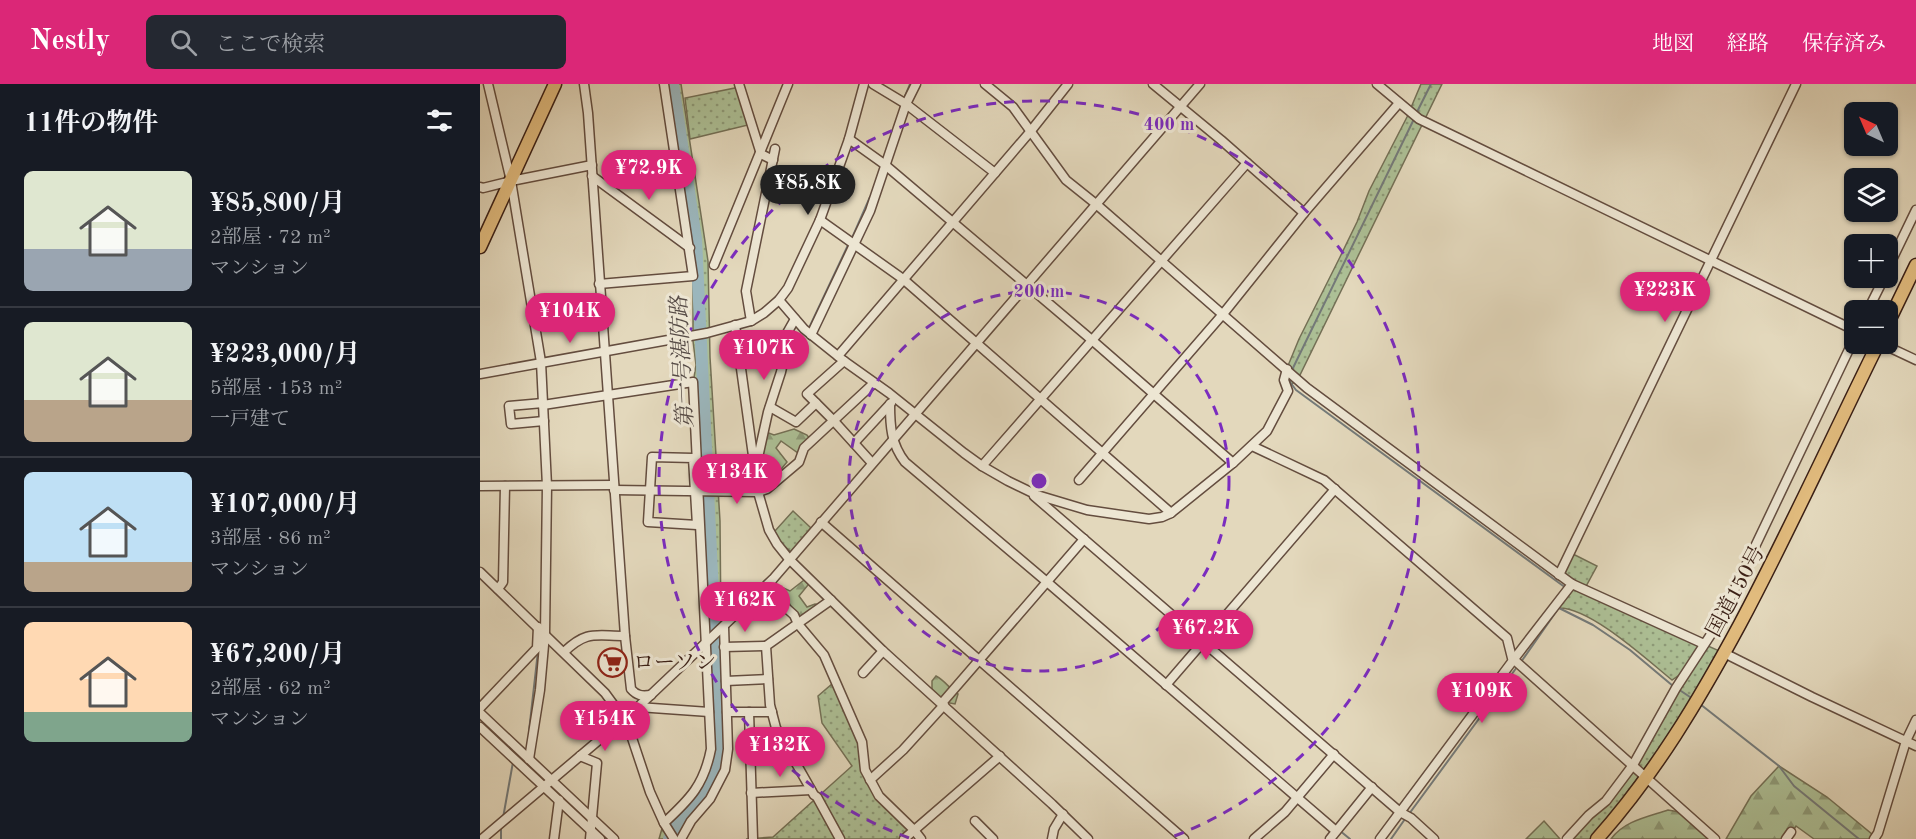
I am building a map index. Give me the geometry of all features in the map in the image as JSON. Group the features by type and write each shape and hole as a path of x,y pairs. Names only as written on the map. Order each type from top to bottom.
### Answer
{"highway":[{"path":"480,247 555,84"},
{"path":"1898,302 1916,265"},
{"name":"国道150号","path":"1597,839 1647,778 1700,697 1770,567 1875,354"}],"street":[{"path":"488,84 511,181 541,362 545,634 540,690 529,759"},
{"path":"584,84 592,165 625,636 631,689 640,696 651,695"},
{"path":"599,284 693,276 664,84"},
{"path":"739,84 760,154 773,160"},
{"path":"714,265 788,84"},
{"path":"480,374 707,333 751,321 764,313 779,300 788,288 820,220 849,140 864,84"},
{"path":"873,84 906,104 995,173"},
{"path":"812,333 851,242 870,211 884,164 906,104 916,84"},
{"path":"985,84 1009,102 1066,180 1307,388 1558,575 1568,589 1704,644"},
{"path":"872,463 807,394 841,358 903,279 1030,132 1068,84"},
{"path":"1153,84 1304,213"},
{"path":"482,839 638,707 764,588 1200,84"},
{"path":"1377,84 1416,117 1844,325"},
{"path":"1558,575 1796,84"},
{"path":"1079,480 1223,314 1304,213 1399,103"},
{"path":"849,140 884,164 953,222 1233,463"},
{"path":"751,321 747,291 775,149"},
{"path":"982,466 1247,163"},
{"path":"480,187 592,165"},
{"path":"592,176 690,248"},
{"path":"1898,247 1916,210"},
{"path":"820,220 903,279 1171,513"},
{"path":"779,300 795,319 841,358 874,382 893,401 915,414 982,466 1029,491 1087,510 1125,516 1149,519 1171,513 1252,446 1267,431 1288,391 1284,380 1287,369"},
{"path":"754,460 759,453 783,363 780,349 795,319"},
{"path":"735,325 758,492 769,530 777,544 789,559 883,651 1088,839"},
{"path":"1898,352 1916,360"},
{"path":"1567,839 1606,801 1633,765 1672,694 1719,622 1847,354"},
{"path":"543,421 511,424 509,406 542,404 693,382 711,749 704,776 684,805 665,825"},
{"path":"480,486 758,492 767,489 799,462 804,448 874,382"},
{"path":"893,401 892,439 897,452 905,462 1336,831"},
{"path":"854,443 893,401"},
{"path":"770,407 796,422 816,403"},
{"path":"1252,446 1324,480 1335,489 1507,638 1518,662 1715,839"},
{"path":"651,457 693,458 698,492 697,525 648,522 650,491 651,457"},
{"path":"498,589 503,582 505,486"},
{"path":"1166,685 1335,489"},
{"path":"1029,491 1434,839"},
{"path":"821,522 1185,839"},
{"path":"870,780 903,750 1084,539"},
{"path":"480,572 605,693 625,718 633,736 650,792 674,839"},
{"path":"764,588 794,615 798,624 824,655 862,742 865,770 870,780 879,796 921,839"},
{"path":"1380,839 1518,662 1568,589"},
{"path":"724,647 766,646 831,600"},
{"path":"480,708 537,648 538,627"},
{"path":"681,839 691,821 710,799 725,770 728,749 722,628"},
{"path":"564,652 577,640 586,636 625,636"},
{"path":"766,646 772,712 776,728 840,839"},
{"path":"863,673 883,651"},
{"path":"1724,653 1916,746"},
{"path":"726,681 768,679"},
{"path":"638,707 709,712"},
{"path":"480,712 529,759 559,800 591,833 600,839"},
{"path":"727,712 772,712"},
{"path":"749,712 753,839"},
{"path":"1876,836 1906,741 1916,720"},
{"path":"480,727 614,839"},
{"path":"1254,839 1285,812 1334,754"},
{"path":"580,756 597,763 591,833"},
{"path":"904,839 1000,756"},
{"path":"1330,839 1372,787"},
{"path":"751,793 811,790"},
{"path":"554,839 559,800"},
{"path":"1052,839 1054,829 1063,814"},
{"path":"975,821 993,839"}],"green space":[{"path":"664,84 681,84 708,261 710,357 720,521 721,629 728,742 717,787 681,839 659,839 663,825 698,787 711,749 693,384 696,365 693,341 693,271"},
{"path":"1421,84 1442,84 1299,377 1287,389 1285,373 1299,339 1357,222 1369,191 1407,117"},
{"path":"740,87 748,125 690,139 685,98"},
{"path":"794,429 807,435 810,439 798,453 781,441 776,448 787,462 778,473 765,464 760,455 766,432 774,435"},
{"path":"793,511 811,528 791,552 774,532"},
{"path":"1569,552 1597,566 1584,590 1559,575"},
{"path":"808,577 808,585 799,596 807,607 815,604 821,605 797,622 788,600 776,593 779,586 790,591"},
{"path":"1573,586 1724,653 1712,675 1613,812 1590,839 1567,839 1633,765 1678,676 1672,680 1602,625 1572,610 1559,608"},
{"path":"936,676 958,694 955,704 939,701 932,690 932,681"},
{"path":"832,684 862,742 865,770 879,796 914,830 904,839 746,839 773,837 852,766 822,723 818,696"},
{"path":"1779,766 1827,797 1878,839 1814,839 1796,826 1788,839 1726,839 1751,796"},
{"path":"1668,810 1679,812 1715,839 1611,839 1629,824"},
{"path":"1544,821 1560,839 1526,839"}],"waterway":[{"name":"第一号湛防路","path":"669,839 677,823 710,783 717,770 720,740 696,239 673,84"},
{"path":"903,101 910,84"},
{"path":"1416,114 1431,84"},
{"path":"1292,370 1414,119"},
{"path":"852,238 870,197"},
{"path":"811,330 809,328 849,243"},
{"path":"1290,376 1290,382 1296,390 1566,588"},
{"path":"1521,662 1567,596"},
{"path":"1559,608 1593,625 1630,650 1673,686"},
{"path":"529,731 538,651"},
{"path":"1409,814 1517,667"},
{"path":"1678,689 1693,699"},
{"path":"1700,704 1779,766 1794,786 1859,839"},
{"path":"480,719 545,781"},
{"path":"503,818 513,762"},
{"path":"549,785 589,822"},
{"path":"1391,839 1405,819"},
{"path":"501,827 501,839"},
{"path":"595,828 606,839"},
{"path":"1339,830 1350,839"}],"place":[{"name":"ローソン","path":"612,662"}]}
